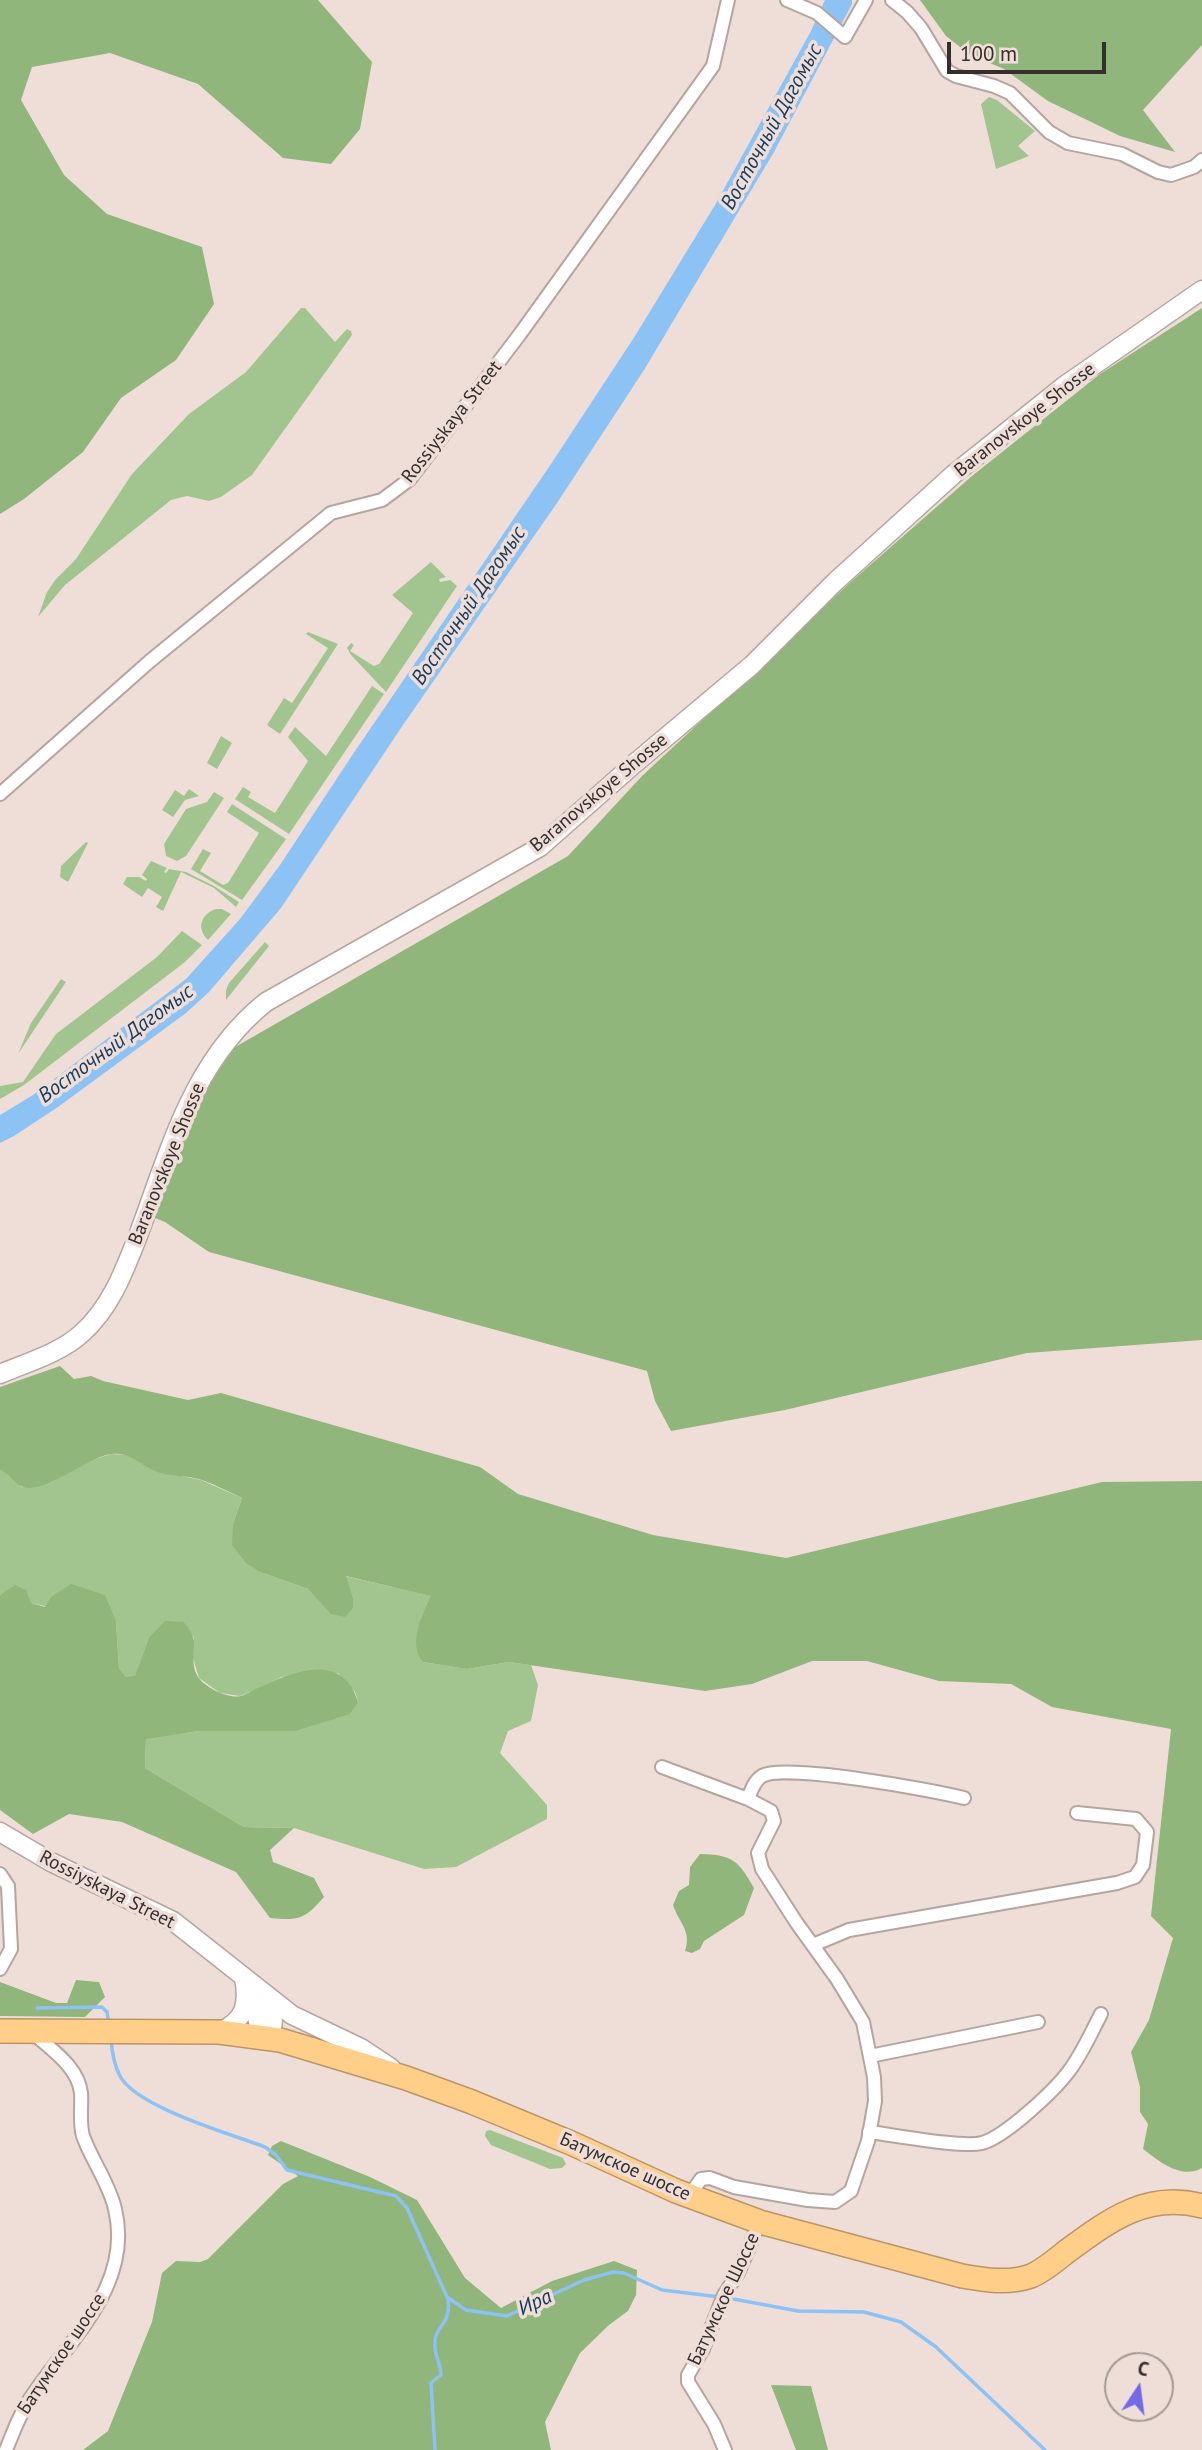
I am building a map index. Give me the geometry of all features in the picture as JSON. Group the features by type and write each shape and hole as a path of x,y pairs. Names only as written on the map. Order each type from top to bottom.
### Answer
{"highway":[{"name":"Батумское шоссе","path":"0,2031 219,2032 266,2037 406,2078 536,2128 689,2196 760,2222 962,2276 992,2281 1007,2281 1032,2275 1117,2217 1144,2206 1166,2201 1202,2206"}],"main road":[{"name":"Baranovskoye Shosse","path":"0,1374 69,1343 97,1318 122,1277 187,1104 223,1044 244,1020 266,1002 540,847 752,665 836,580 954,474 1064,386 1202,290"},
{"name":"Rossiyskaya Street","path":"0,1832 51,1862 173,1921 292,2015 361,2048 406,2078"},
{"path":"219,2032 230,2028 243,2015 247,2001 244,1978"},
{"path":"244,1978 252,1991 259,2026 266,2037"}],"street":[{"name":"Rossiyskaya Street","path":"0,794 149,661 331,513 382,500 410,479 520,334 713,66 728,0"},
{"path":"787,0 814,11 845,37 866,0"},
{"path":"892,0 907,12 920,28 947,71 1010,93 1049,132 1068,143 1122,154 1158,172 1171,175 1194,167 1202,160"},
{"path":"662,1767 748,1799 771,1811 775,1817 758,1853 762,1869 838,1979 863,2022 875,2101 869,2132 851,2191 835,2202 807,2200 734,2186 709,2178 701,2179 689,2196"},
{"path":"748,1799 755,1783 762,1776 779,1773 839,1776 964,1797"},
{"path":"813,1945 849,1930 1117,1883 1135,1877 1143,1865 1147,1832 1136,1819 1077,1813"},
{"path":"0,1874 8,1886 11,1949 0,1969"},
{"path":"869,2132 960,2143 980,2143 993,2139 1005,2132 1063,2079 1072,2068 1101,2014"},
{"path":"870,2056 1038,2022"},
{"name":"Батумское шоссе","path":"6,2450 15,2424 34,2392 76,2340 103,2297 114,2268 118,2241 116,2209 101,2171 83,2137 78,2079 68,2065 32,2032"},
{"name":"Батумское Шоссе","path":"726,2450 714,2424 688,2382 688,2375 760,2222"}],"green space":[{"path":"0,0 318,0 372,62 360,129 331,164 283,158 198,84 110,53 32,67 21,100 64,175 107,214 202,247 214,304 176,360 121,398 83,452 24,499 0,514"},
{"path":"920,0 1202,0 1202,45 1143,110 1175,152 1120,136 1048,101 1004,69 969,54 946,36"},
{"path":"989,97 997,100 1035,131 1018,146 1029,156 996,169 981,104"},
{"path":"301,308 305,308 335,342 347,329 352,335 252,475 221,497 209,501 187,496 171,500 65,585 38,617 47,592 76,559 132,474 189,414 246,372"},
{"path":"1202,308 1202,1340 1027,1353 785,1410 671,1431 655,1401 647,1371 209,1252 155,1218 197,1100 230,1050 568,856 642,776 853,580 972,476 1100,374"},
{"path":"431,562 446,577 439,579 440,582 450,580 457,586 386,692 347,648 351,643 354,645 350,651 374,666 379,664 413,613 392,595"},
{"path":"308,632 338,644 280,734 267,725 284,698 292,703 328,648 306,634"},
{"path":"372,686 384,694 289,834 235,799 243,787 251,792 248,797 275,813 308,761 288,737 295,727 326,756"},
{"path":"221,736 232,743 217,769 207,763"},
{"path":"189,789 199,796 185,800 173,817 162,810 175,790 184,796"},
{"path":"214,792 224,798 186,856 177,861 166,856 164,844 186,809 207,802"},
{"path":"232,804 286,839 242,900 191,869 203,849 211,853 200,871 223,885 228,883 259,833 227,812"},
{"path":"88,843 68,882 60,877 61,866"},
{"path":"151,861 167,868 164,872 166,873 169,869 186,872 239,902 236,907 214,888 181,872 163,911 156,907 162,897 148,888 142,897 123,884 127,877 139,877 146,881 142,875"},
{"path":"216,909 231,914 208,940 202,931 202,922 207,914"},
{"path":"182,931 202,945 185,962 24,1085 0,1099 0,1086 23,1082 56,1034 157,957"},
{"path":"265,942 269,946 226,1000 229,983"},
{"path":"61,979 66,982 18,1054 31,1023"},
{"path":"60,1366 74,1379 91,1376 188,1400 221,1393 480,1467 518,1494 653,1535 786,1558 1102,1482 1202,1481 1202,2168 1186,2172 1171,2168 1143,2149 1148,2124 1140,2112 1140,2087 1131,2052 1149,2020 1173,1938 1151,1916 1171,1729 1052,1707 1011,1684 939,1681 867,1661 812,1661 752,1684 705,1691 509,1662 467,1669 423,1662 418,1654 416,1638 431,1596 346,1576 353,1598 353,1608 345,1617 331,1614 308,1589 260,1572 246,1563 232,1545 233,1524 242,1498 217,1486 196,1478 160,1473 118,1454 101,1457 52,1482 30,1488 21,1486 0,1470 0,1387"},
{"path":"111,1454 129,1455 156,1471 201,1480 242,1498 233,1524 260,1572 308,1589 332,1614 353,1598 345,1576 432,1596 423,1662 467,1669 509,1662 531,1665 538,1685 531,1721 508,1731 500,1753 547,1805 547,1819 456,1867 424,1869 294,1828 244,1827 145,1768 146,1738 358,1702 355,1692 338,1673 282,1677 240,1696 220,1693 199,1678 192,1655 194,1638 184,1622 165,1622 149,1637 135,1677 126,1677 119,1668 116,1621 31,1603 4,1593 0,1595 0,1470 22,1487 51,1482 92,1460"},
{"path":"71,1584 105,1595 116,1621 119,1668 126,1677 135,1676 149,1637 165,1621 184,1622 194,1641 196,1673 206,1685 218,1692 241,1696 284,1677 314,1670 328,1670 340,1675 350,1686 358,1702 350,1714 295,1731 199,1731 146,1739 145,1768 244,1827 294,1828 270,1850 273,1862 314,1878 324,1897 312,1910 301,1917 270,1918 236,1872 122,1822 69,1814 33,1834 0,1810 0,1595 15,1585 26,1590 31,1603 45,1607 51,1597"},
{"path":"700,1854 720,1856 733,1861 739,1865 754,1888 744,1915 704,1941 700,1949 692,1953 685,1951 686,1932 673,1905 679,1891 689,1885 690,1867"},
{"path":"76,1980 99,1982 105,1997 85,2017 0,2016 0,1982 56,2003 67,2003"},
{"path":"490,2130 563,2158 566,2164 562,2168 550,2169 491,2145 485,2136 486,2131"},
{"path":"281,2141 370,2177 417,2200 465,2278 501,2308 552,2281 614,2261 637,2270 636,2295 628,2311 580,2353 545,2422 551,2450 83,2450 108,2431 152,2322 162,2273 176,2261 200,2262 208,2259 283,2184 298,2176 268,2155 272,2146"},
{"path":"771,2385 811,2386 828,2450 796,2450"}],"water":[{"name":"Восточный Дагомыс","path":"825,0 852,0 852,4 774,152 644,370 557,503 403,725 281,908 209,992 186,1013 58,1107 0,1143 0,1115 33,1095 186,979 240,919 280,865 635,336 715,205 811,31"}],"waterway":[{"name":"Ира","path":"37,2008 102,2007 107,2012 109,2025"},
{"name":"Ира","path":"111,2039 120,2076 129,2087 164,2109 265,2147 276,2155 287,2170 396,2196 407,2208 447,2297 466,2310 507,2316 584,2280 613,2272 624,2273 662,2290 720,2297"},
{"name":"Ира","path":"728,2298 798,2311 864,2312 901,2322 936,2347 1045,2450"},
{"path":"435,2450 431,2383 441,2375 435,2340 447,2315 448,2299"}]}
